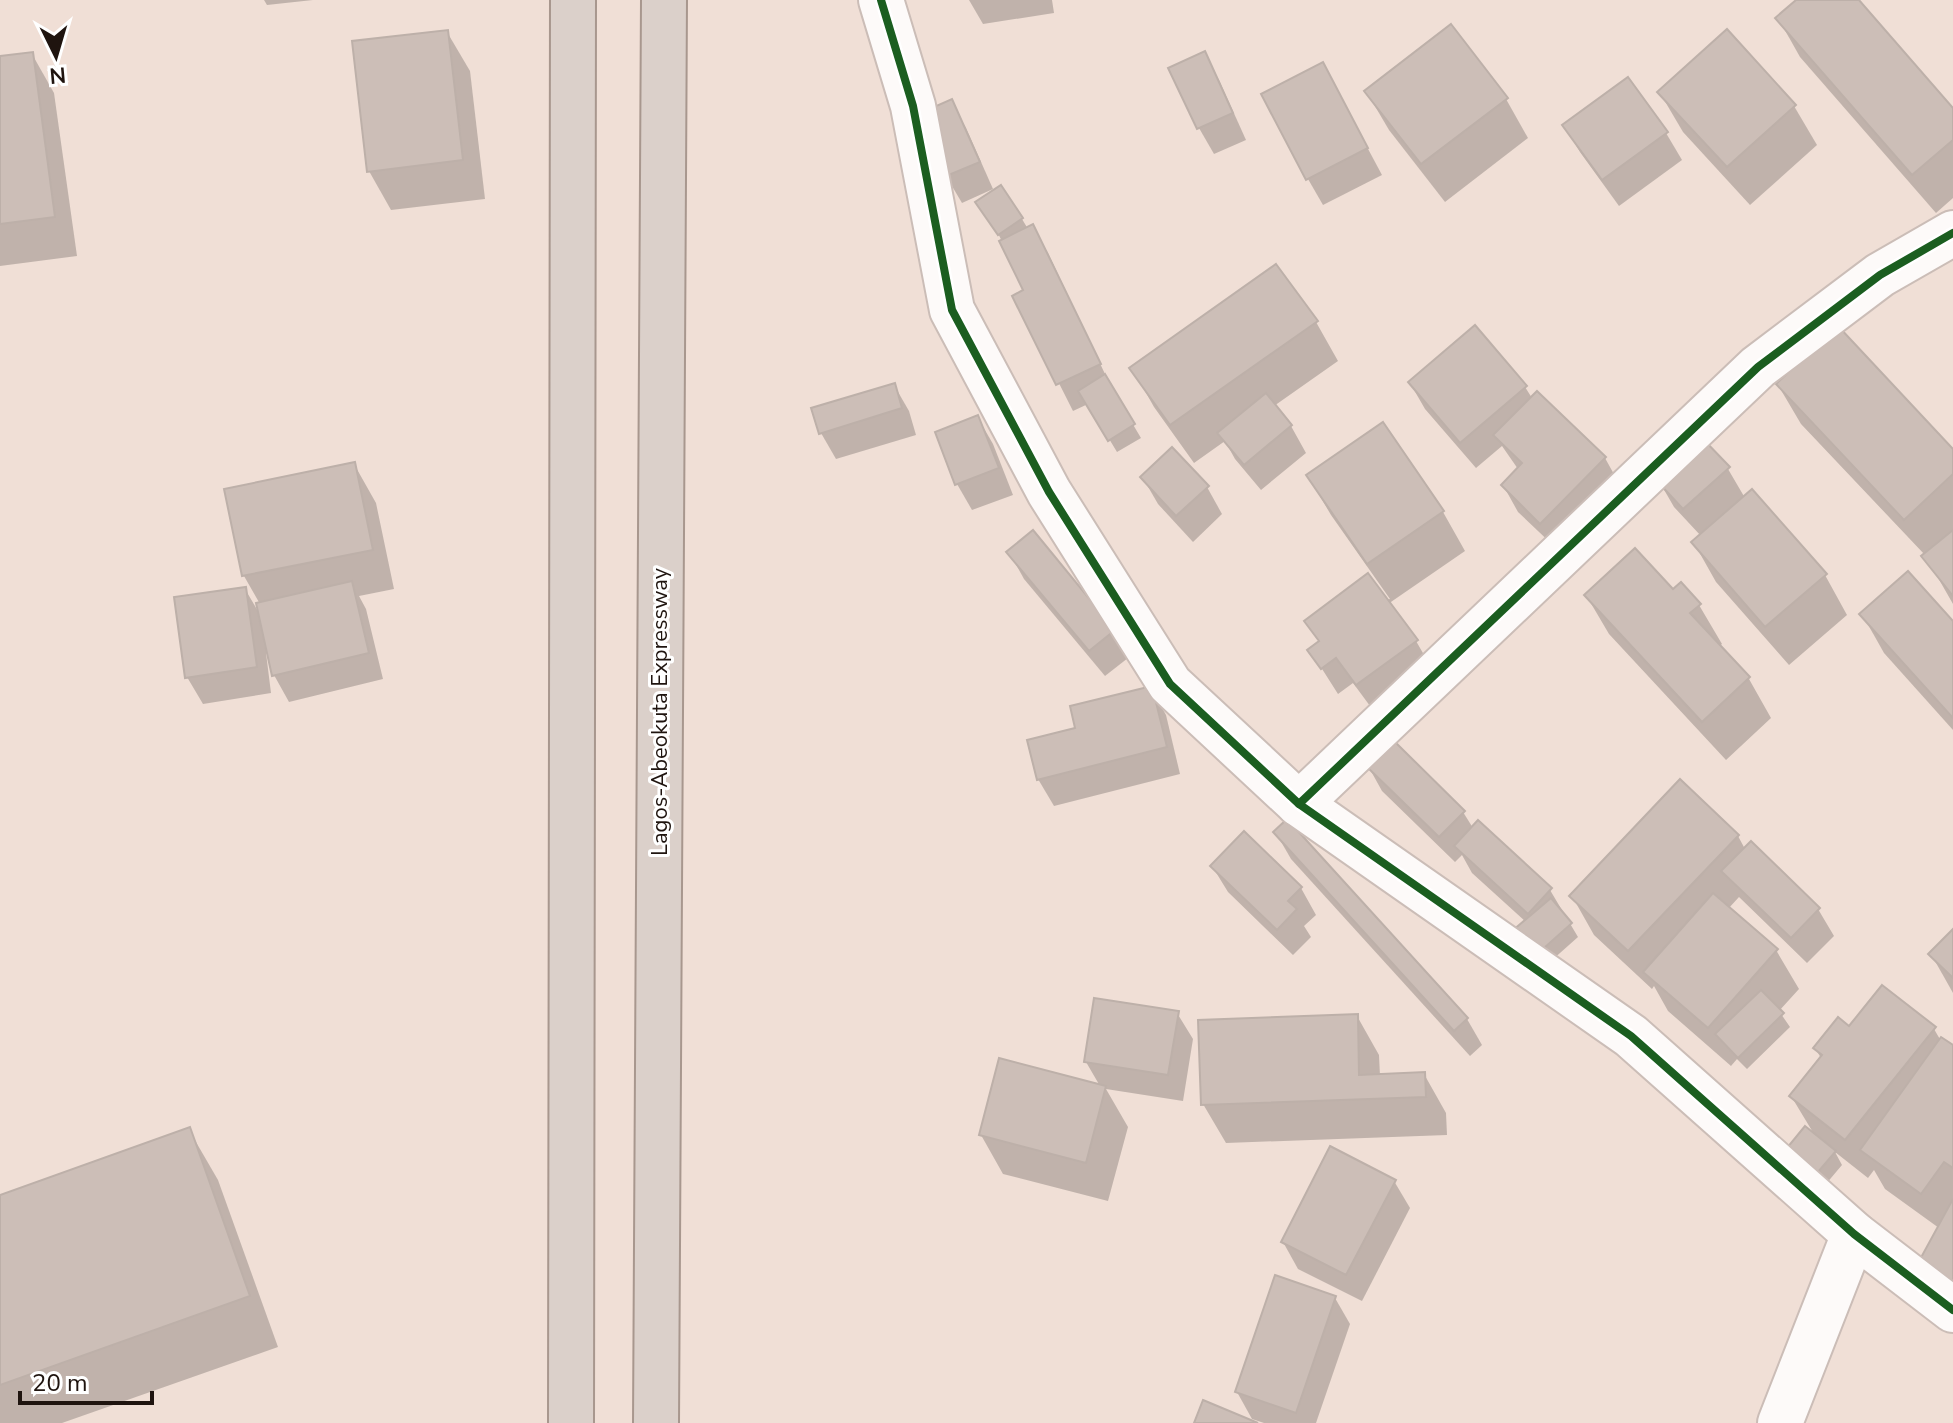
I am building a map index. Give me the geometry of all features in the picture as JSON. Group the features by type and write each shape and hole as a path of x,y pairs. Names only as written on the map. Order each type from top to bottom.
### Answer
{"highway":[{"path":"571,1423 573,0"},
{"name":"Lagos-Abeokuta Expressway","path":"656,1423 664,0"}],"street":[{"path":"881,0 913,106 952,310 1049,492 1170,684 1299,804 1631,1036 1854,1234 1953,1310"},
{"path":"1299,804 1758,367 1880,275 1953,233"},
{"path":"1780,1423 1854,1234"}],"building":[{"path":"1796,0 1859,0 1953,108 1953,140 1912,175 1775,18"},
{"path":"1451,24 1508,98 1421,164 1364,91"},
{"path":"1727,29 1796,105 1727,167 1657,92"},
{"path":"448,30 463,160 367,172 352,41"},
{"path":"1205,51 1233,113 1197,129 1168,68"},
{"path":"33,52 55,217 0,224 0,56"},
{"path":"1323,62 1368,148 1306,180 1261,94"},
{"path":"1628,77 1668,132 1602,180 1562,125"},
{"path":"952,99 980,162 944,177 916,115"},
{"path":"1001,185 1023,218 998,235 975,202"},
{"path":"1033,224 1101,364 1056,385 1012,296 1023,290 999,241"},
{"path":"1276,264 1318,321 1170,425 1129,368"},
{"path":"1475,325 1527,386 1460,443 1408,382"},
{"path":"1838,326 1953,449 1953,474 1904,520 1776,384"},
{"path":"1105,374 1135,424 1108,441 1078,391"},
{"path":"895,383 902,408 819,434 811,408"},
{"path":"1537,391 1606,457 1540,524 1501,485 1522,463 1493,435"},
{"path":"1266,393 1292,425 1244,465 1217,433"},
{"path":"978,415 999,468 955,485 935,432"},
{"path":"1383,422 1444,511 1367,564 1306,475"},
{"path":"1702,438 1730,467 1683,509 1656,480"},
{"path":"1172,447 1209,486 1176,516 1140,477"},
{"path":"355,462 373,550 242,576 224,489"},
{"path":"1752,489 1827,574 1765,627 1691,542"},
{"path":"1033,530 1115,630 1089,651 1006,552"},
{"path":"1953,530 1953,596 1921,556"},
{"path":"1635,548 1673,589 1681,582 1701,604 1690,613 1750,677 1702,722 1584,595"},
{"path":"1908,571 1953,621 1953,718 1859,614"},
{"path":"1368,573 1418,640 1356,685 1336,658 1321,669 1307,650 1319,641 1304,621"},
{"path":"352,581 369,653 272,676 256,603"},
{"path":"246,587 257,667 185,678 174,597"},
{"path":"1152,686 1167,747 1037,780 1027,740 1075,728 1070,706"},
{"path":"1391,738 1465,811 1439,837 1364,764"},
{"path":"1680,779 1739,835 1628,951 1569,896"},
{"path":"1287,819 1468,1018 1454,1031 1273,832"},
{"path":"1478,820 1552,888 1528,914 1454,846"},
{"path":"1244,831 1302,887 1288,901 1297,909 1277,930 1210,866"},
{"path":"1751,841 1820,908 1791,938 1721,871"},
{"path":"1713,893 1778,949 1708,1028 1643,972"},
{"path":"1551,898 1572,923 1534,957 1512,931"},
{"path":"1953,929 1953,978 1928,954"},
{"path":"1882,985 1936,1027 1845,1140 1789,1096 1822,1055 1813,1048 1838,1017 1849,1026"},
{"path":"1761,990 1784,1013 1738,1058 1715,1034"},
{"path":"1094,998 1179,1011 1168,1075 1084,1062"},
{"path":"1358,1014 1359,1075 1425,1072 1426,1097 1201,1105 1198,1020"},
{"path":"1941,1037 1953,1045 1953,1168 1944,1162 1921,1194 1860,1150"},
{"path":"999,1058 1106,1086 1086,1163 979,1135"},
{"path":"1805,1126 1836,1151 1812,1179 1782,1154"},
{"path":"190,1127 250,1296 0,1385 0,1195"},
{"path":"1330,1146 1396,1180 1346,1275 1281,1242"},
{"path":"1953,1199 1953,1281 1918,1263"},
{"path":"1275,1275 1336,1296 1296,1413 1235,1392"},
{"path":"1203,1400 1258,1423 1194,1423"}],"cycle path":[{"path":"881,0 913,106 952,310 1049,492 1170,684 1299,804 1631,1036 1854,1234 1953,1310"},
{"path":"1299,804 1758,367 1880,275 1953,233"}]}
